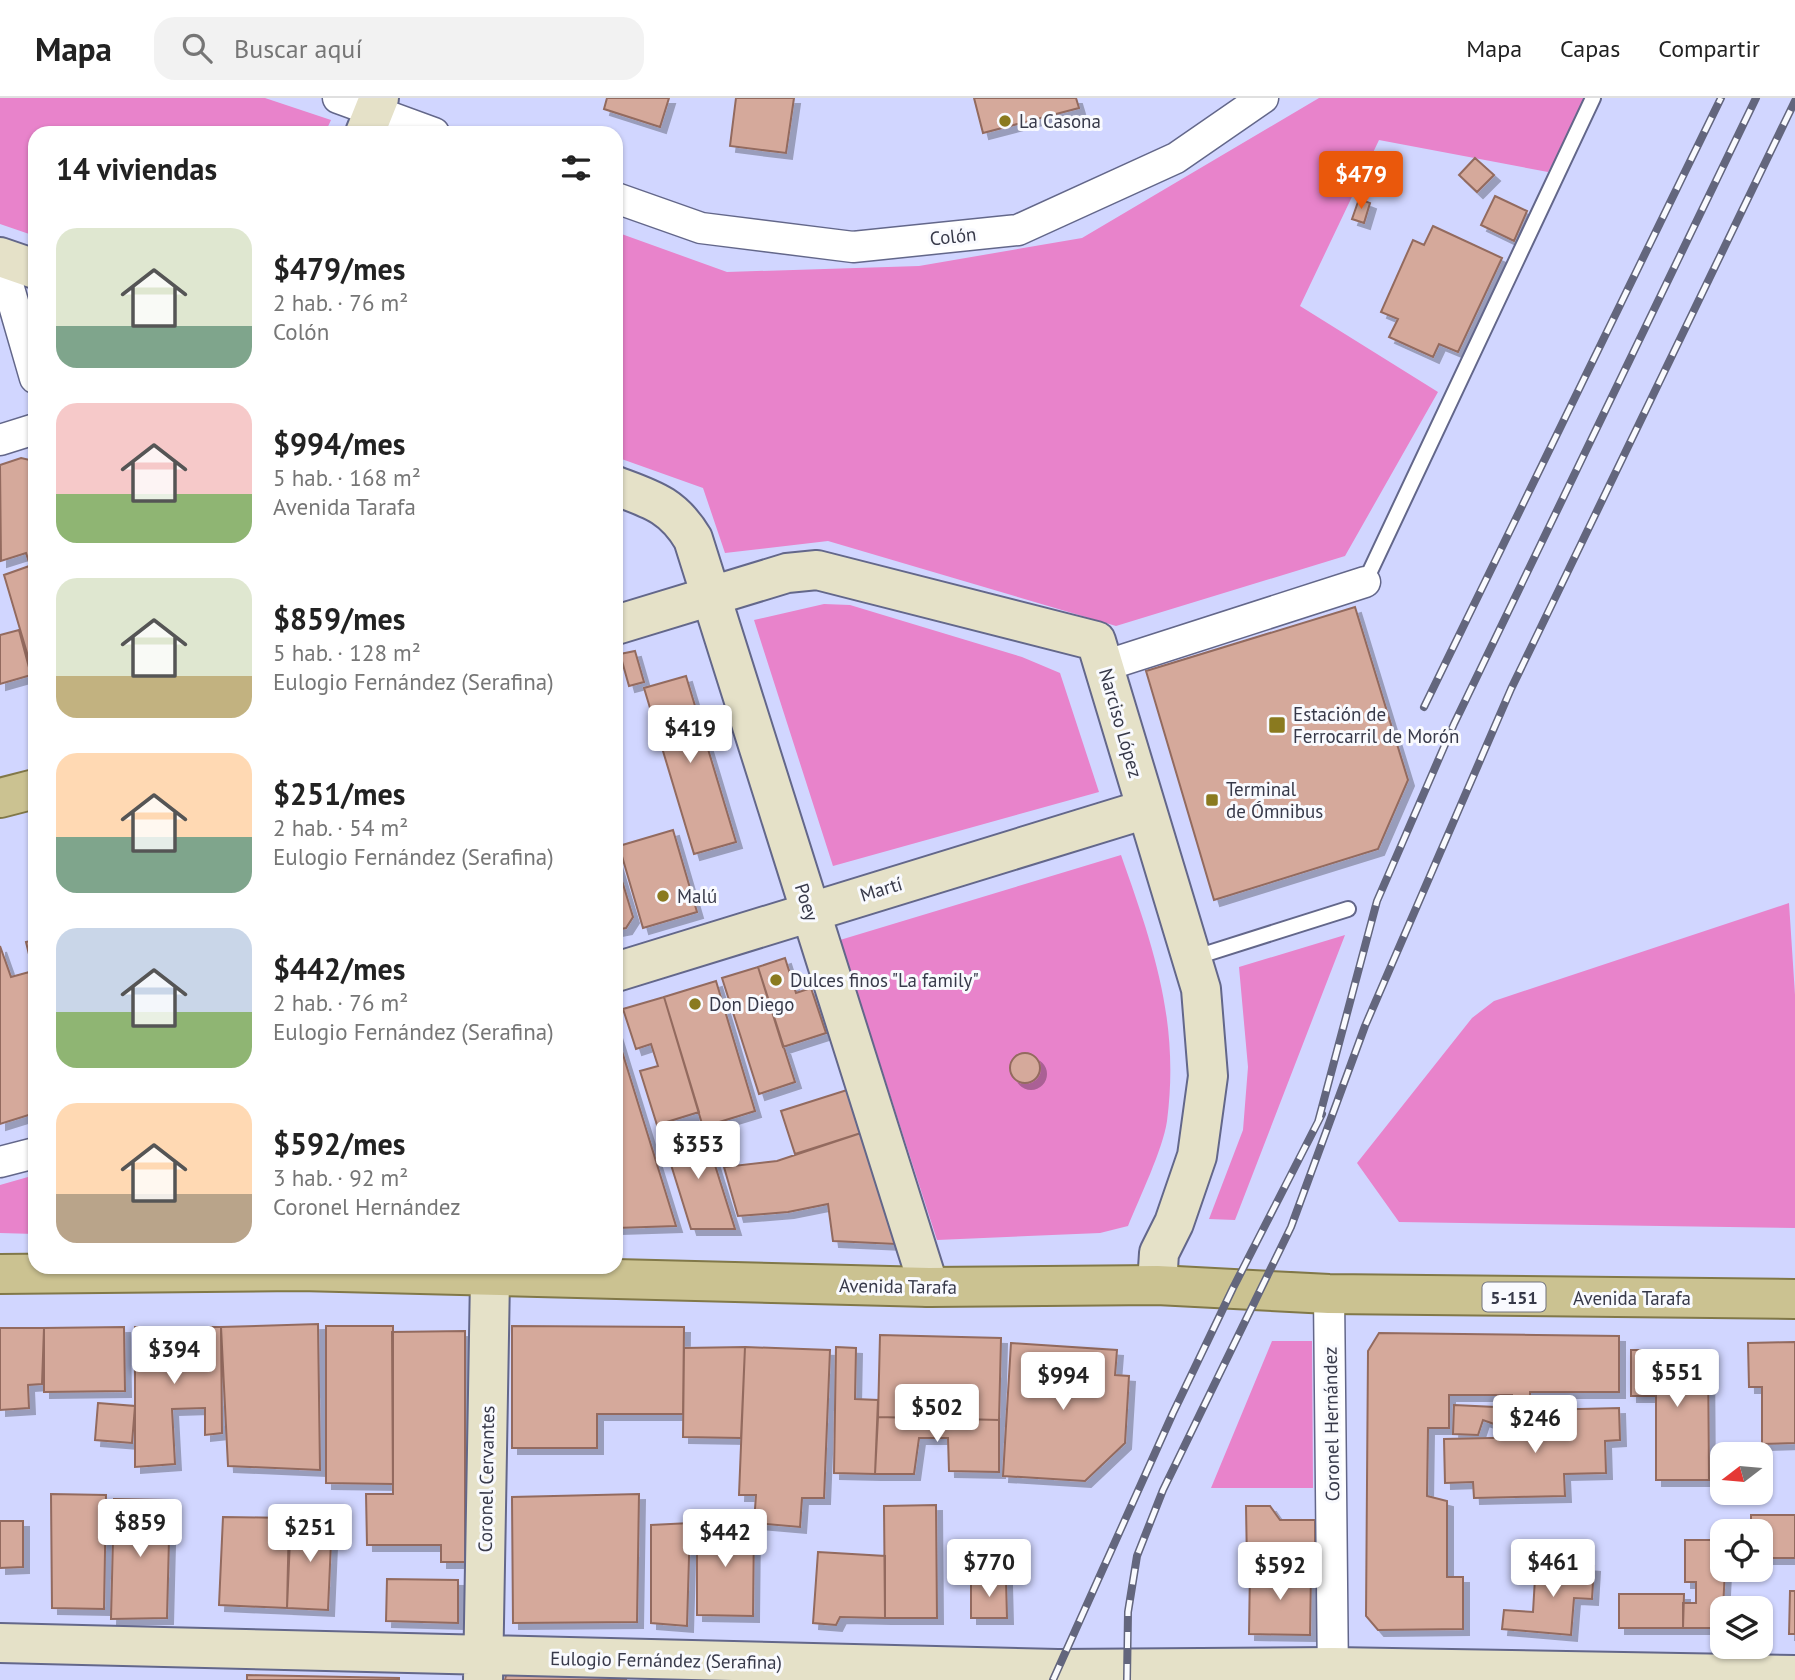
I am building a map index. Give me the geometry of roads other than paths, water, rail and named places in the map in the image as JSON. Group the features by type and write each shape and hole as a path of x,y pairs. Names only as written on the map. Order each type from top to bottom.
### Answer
{"main road":[{"path":"0,798 28,791"},
{"name":"Avenida Tarafa","path":"0,1274 28,1274"},
{"name":"Avenida Tarafa","path":"405,1274 929,1287 1157,1285 1329,1294 1795,1299"}],"street":[{"path":"338,98 373,114 412,126"},
{"name":"Colón","path":"623,200 701,228 853,247 1018,230 1175,158 1263,98"},
{"path":"0,257 28,267"},
{"path":"0,257 28,354"},
{"path":"0,440 28,431"},
{"name":"Poey","path":"623,489 659,502 681,519 694,539 929,1287"},
{"name":"Narciso López","path":"623,623 787,573 817,570 1096,641 1201,989 1208,1076 1196,1156 1174,1223 1159,1253 1157,1285"},
{"path":"1104,666 1365,582"},
{"name":"Martí","path":"623,970 1146,809"},
{"path":"0,1162 28,1155"},
{"name":"Coronel Cervantes","path":"483,1668 490,1278"},
{"name":"Coronel Hernández","path":"1329,1294 1333,1674"},
{"name":"Eulogio Fernández (Serafina)","path":"0,1643 483,1668 1795,1675"}],"lane":[{"path":"1365,582 1593,98"},
{"path":"1192,958 1348,909"}],"railway":[{"path":"1424,707 1721,98"},
{"path":"1318,1122 1377,901 1454,724 1756,98"},
{"path":"1127,1680 1128,1612 1137,1556 1163,1490 1291,1227 1365,1026 1511,689 1795,101"},
{"path":"1053,1680 1173,1413 1322,1114"}],"place":[{"name":"La Casona","path":"1005,121"},
{"name":"Estación de Ferrocarril de Morón","path":"1277,725"},
{"name":"Terminal de Ómnibus","path":"1212,800"},
{"name":"Malú","path":"663,896"},
{"name":"Dulces finos \"La family\"","path":"776,980"},
{"name":"Don Diego","path":"695,1004"}]}
